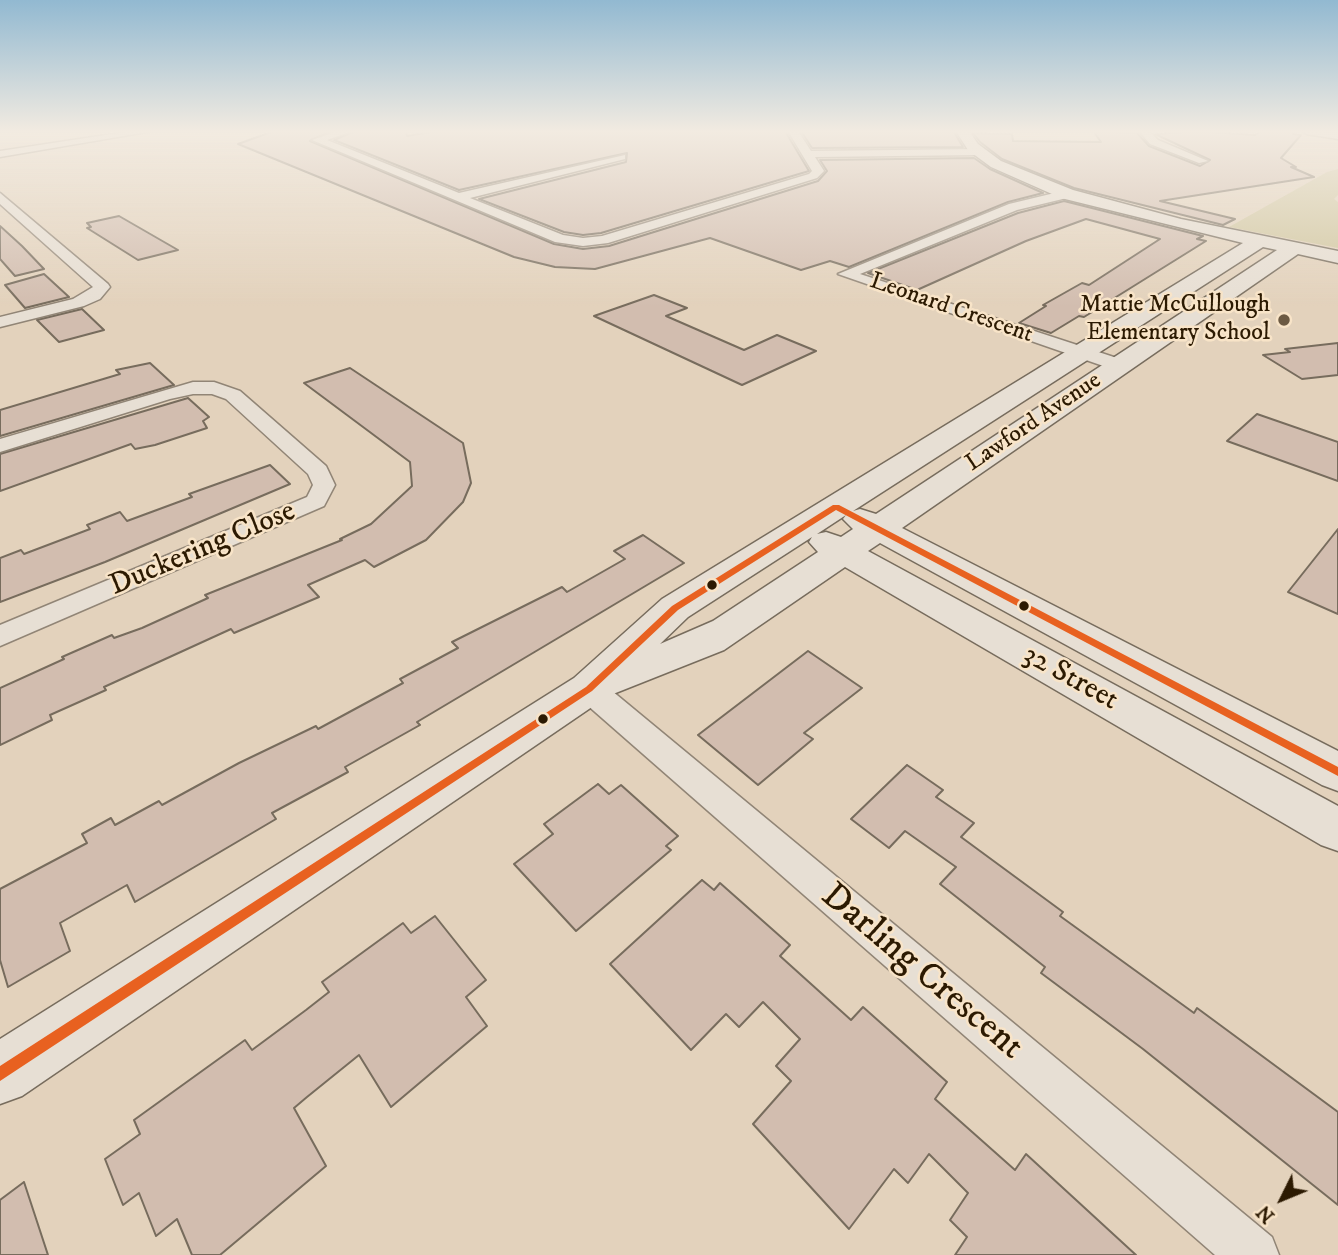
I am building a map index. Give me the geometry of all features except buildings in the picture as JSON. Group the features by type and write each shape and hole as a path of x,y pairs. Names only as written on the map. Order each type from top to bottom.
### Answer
{"street":[{"path":"440,190 560,239 593,242 770,190"},
{"path":"459,197 489,190"},
{"path":"1056,190 1144,216 1338,257"},
{"name":"Leonard Crescent","path":"1067,194 995,213 846,274 1119,365"},
{"path":"0,197 102,288 94,296 78,303 0,322"},
{"name":"Lawford Avenue","path":"589,689 675,608 1259,241"},
{"name":"Lawford Avenue","path":"589,689 710,640 1294,248"},
{"name":"Duckering Close","path":"0,446 180,390 214,388 233,395 318,471 324,485 316,501 291,514 0,636"},
{"name":"32 Street","path":"836,507 1338,772"},
{"name":"32 Street","path":"803,528 1338,830"},
{"path":"0,1074 589,689"},
{"name":"Darling Crescent","path":"589,689 1254,1255"}],"shaded area":[{"path":"1296,190 1338,190 1338,195 1334,199 1338,202 1338,248 1229,227"}],"transit line":[{"path":"0,1074 589,689 675,608 836,507 1338,772"}],"place":[{"name":"Mattie McCullough Elementary School","path":"1284,320"}]}
